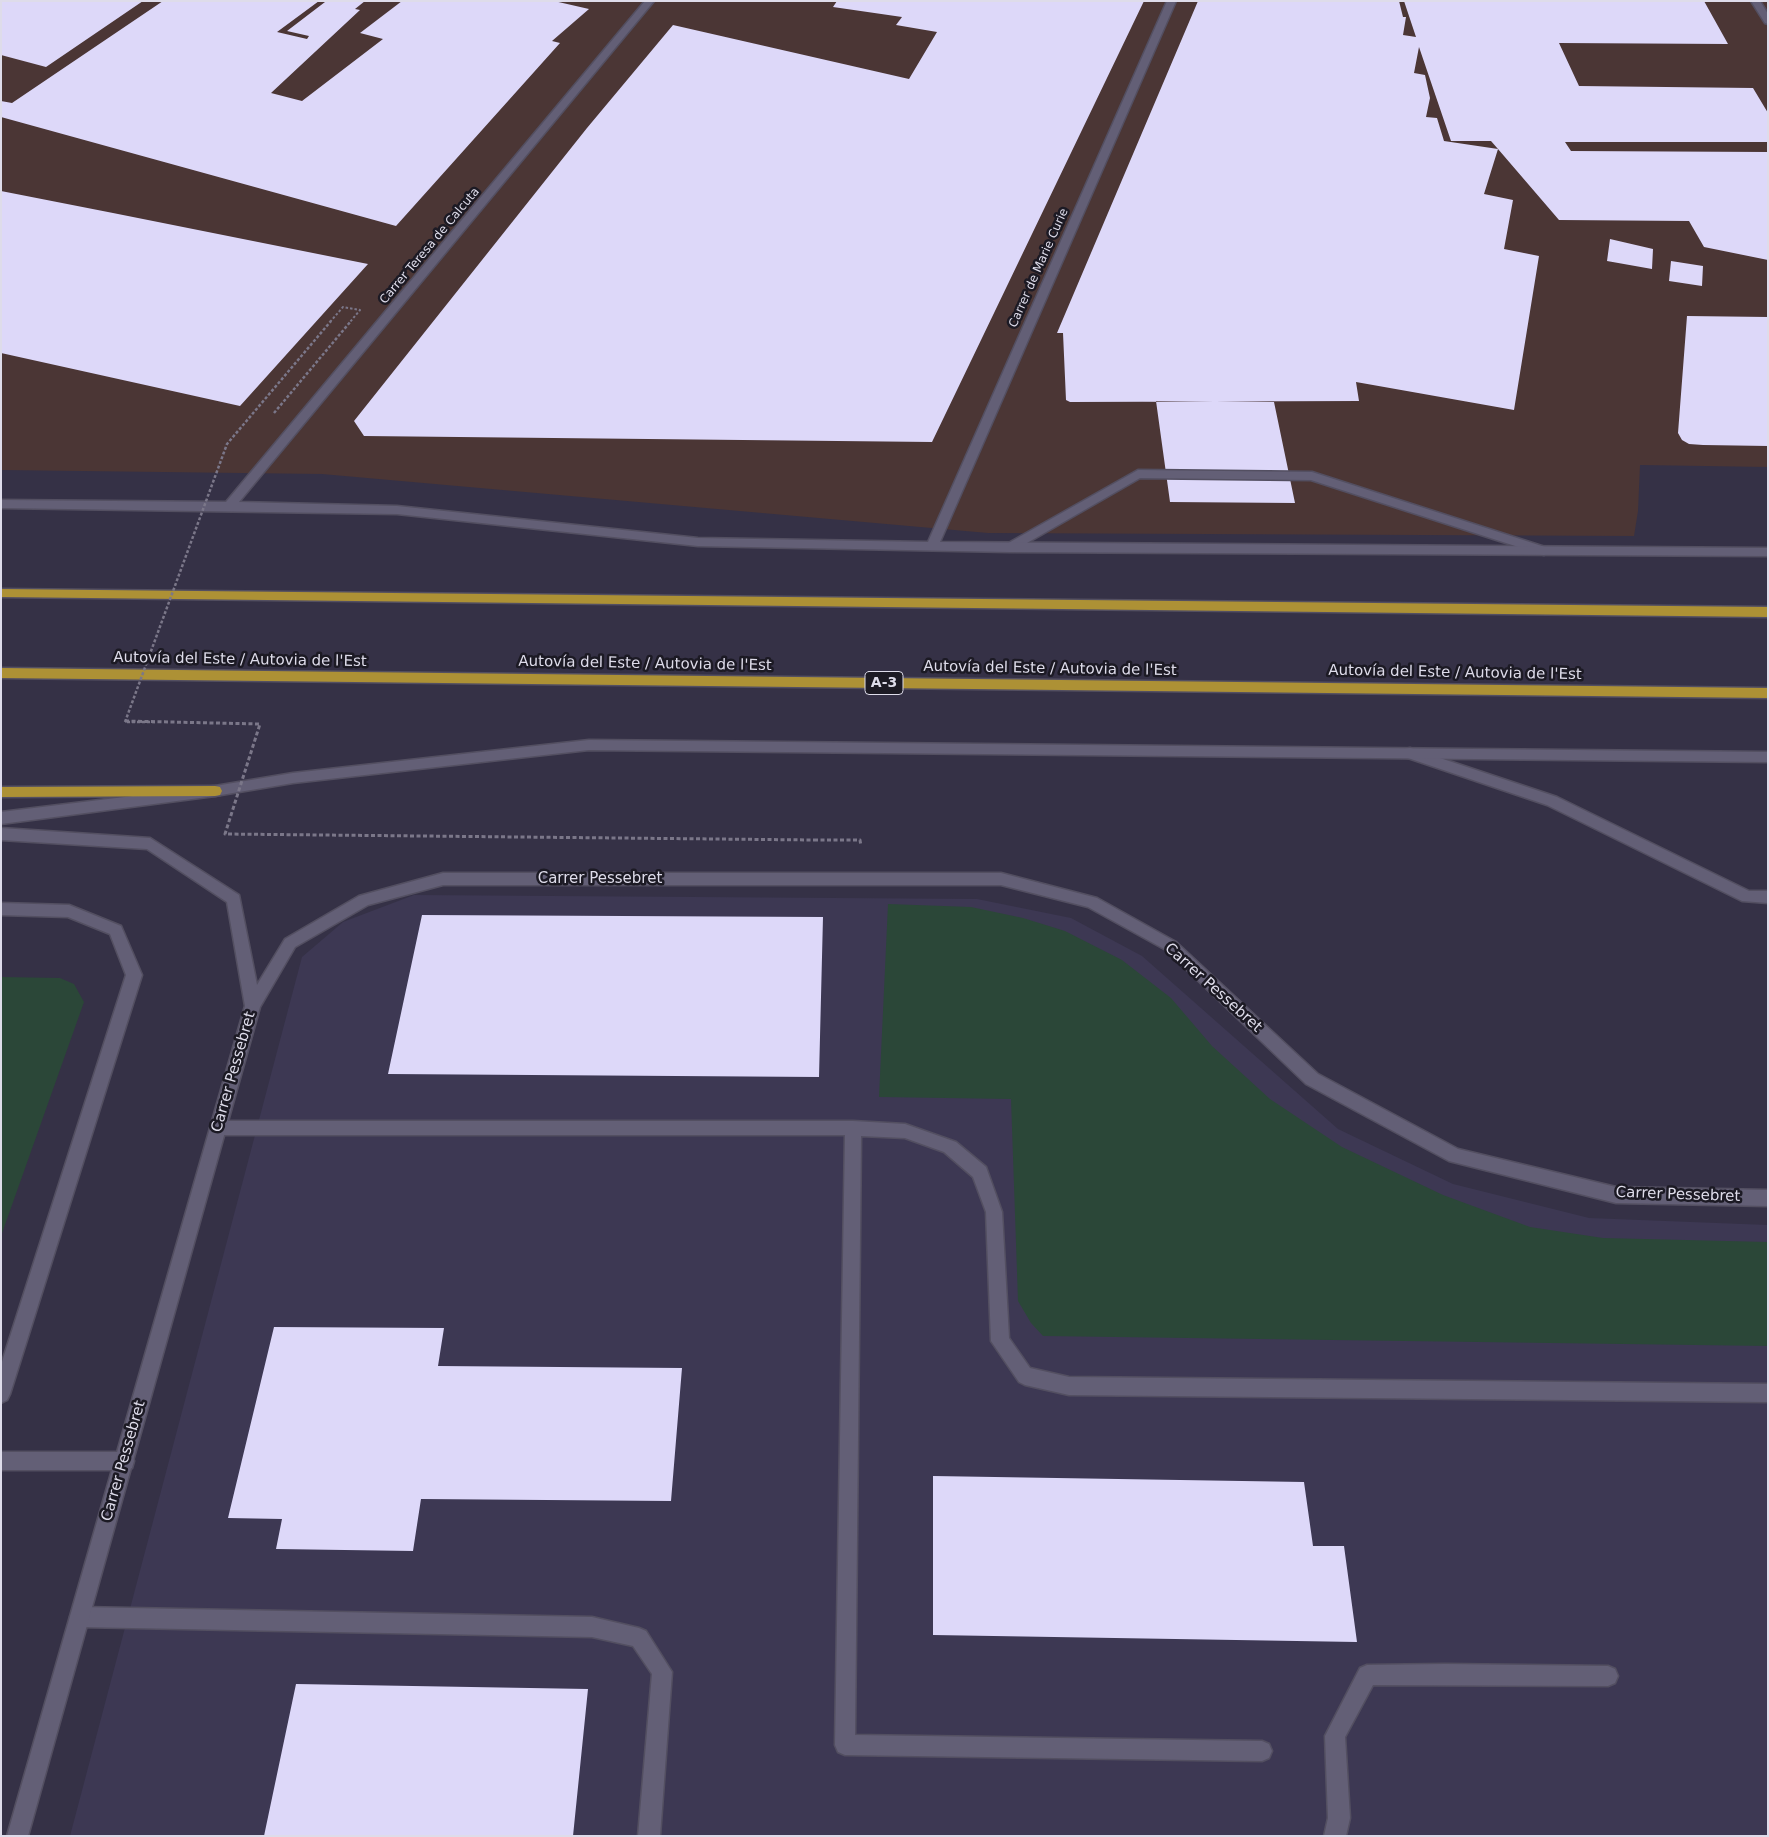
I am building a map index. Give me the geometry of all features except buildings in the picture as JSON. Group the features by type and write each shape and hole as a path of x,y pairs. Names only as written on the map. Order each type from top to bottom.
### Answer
{"highway":[{"path":"1,593 1768,612"},
{"name":"Autovía del Este / Autovia de l'Est","path":"1,673 1768,693"},
{"path":"1,792 215,791"}],"street":[{"name":"Carrer Teresa de Calcuta","path":"229,506 650,1"},
{"name":"Carrer de Marie Curie","path":"932,547 1172,1"},
{"path":"1755,1 1768,21"},
{"path":"1009,548 1138,474 1312,476 1544,551"},
{"path":"1,504 397,510 698,542 1009,548 1768,552"},
{"path":"1,818 215,791 293,778 589,745 1768,757"},
{"path":"1410,754 1552,801 1747,897 1768,897"},
{"path":"1,834 150,844 234,899 253,1006"},
{"name":"Carrer Pessebret","path":"17,1836 253,1006 290,943 364,900 443,879 1002,879 1092,902 1171,946 1312,1079 1455,1156 1616,1195 1768,1198"},
{"path":"1,910 69,910 116,930 134,975 1,1394"},
{"path":"218,1128 853,1128 905,1131 950,1146 980,1172 994,1212 1000,1341 1026,1376 1069,1386 1768,1393"},
{"path":"853,1128 845,1745 1262,1751"},
{"path":"1,1461 125,1461"},
{"path":"80,1617 592,1627 639,1638 662,1672 649,1836"},
{"path":"1335,1836 1339,1818 1336,1736 1367,1675 1608,1676"}],"path":[{"path":"274,412 360,310 343,307 227,444 125,722 260,724 225,834 814,840"}],"shaded area":[{"path":"1,1 1768,1 1768,467 1640,465 1638,511 1634,536 988,533 322,474 1,470"},
{"path":"414,895 977,899 1071,918 1142,956 1338,1129 1453,1184 1589,1218 1768,1225 1768,1836 70,1836 302,957 343,922"}],"green space":[{"path":"888,904 971,907 1023,918 1065,931 1122,960 1171,998 1212,1046 1270,1099 1342,1147 1443,1195 1530,1227 1603,1238 1768,1242 1768,1346 1043,1336 1031,1323 1018,1301 1011,1099 879,1097"},
{"path":"1,977 60,978 74,984 84,1002 1,1236"}]}
